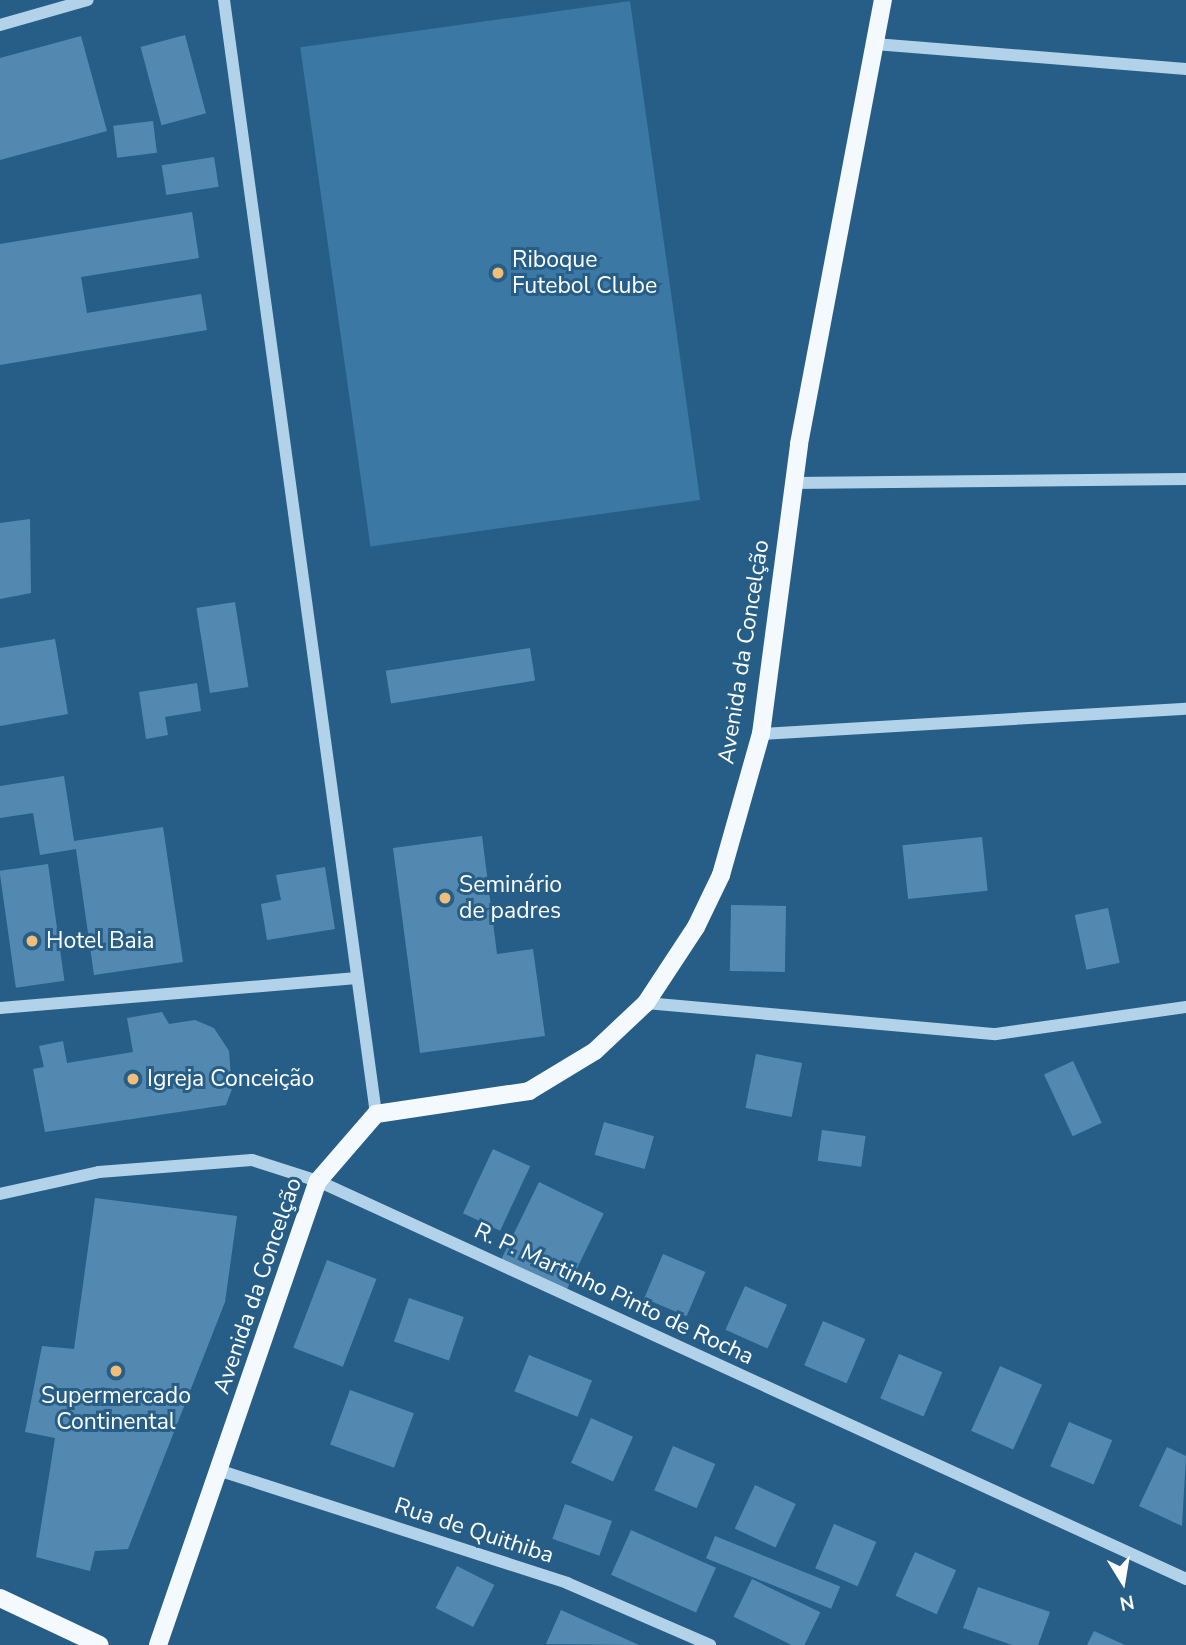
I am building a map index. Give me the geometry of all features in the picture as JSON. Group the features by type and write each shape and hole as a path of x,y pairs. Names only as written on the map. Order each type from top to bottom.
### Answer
{"main road":[{"name":"Avenida da Concelção","path":"158,1645 318,1181 376,1114 529,1091 595,1051 646,1003 696,928 721,875 761,734 793,483 883,0"},
{"path":"0,1598 100,1645"}],"street":[{"path":"0,25 88,0"},
{"path":"224,0 354,978 376,1114"},
{"path":"874,44 1186,69"},
{"path":"793,483 1186,479"},
{"path":"761,734 1186,709"},
{"path":"0,1008 354,978"},
{"path":"646,1003 996,1034 1186,1007"},
{"name":"R. P. Martinho Pinto de Rocha","path":"0,1194 99,1172 252,1160 318,1181 1186,1579"},
{"name":"Rua de Quithiba","path":"220,1471 567,1583 710,1645"}],"shaded area":[{"name":"Riboque Futebol Clube","path":"630,1 700,500 370,546 300,47"}],"building":[{"path":"185,35 206,113 162,125 141,47"},
{"path":"81,36 107,131 0,160 0,58"},
{"path":"153,121 157,153 117,158 113,126"},
{"path":"214,157 219,187 166,195 162,165"},
{"path":"192,212 199,258 81,277 87,313 201,294 207,330 0,365 0,244"},
{"path":"30,519 31,593 0,599 0,523"},
{"path":"235,602 248,687 210,693 196,608"},
{"path":"55,639 68,714 0,726 0,648"},
{"path":"530,648 535,681 391,703 386,671"},
{"path":"197,683 201,711 165,717 168,735 146,739 139,692"},
{"path":"64,776 74,841 163,827 183,962 94,975 76,849 40,855 33,813 0,818 0,786"},
{"name":"Seminário de padres","path":"482,836 497,954 533,949 545,1036 420,1053 393,848"},
{"path":"982,837 988,891 908,899 902,845"},
{"name":"Hotel Baia","path":"48,864 64,981 16,988 0,871"},
{"path":"325,867 335,929 267,940 261,904 281,900 276,875"},
{"path":"731,905 786,906 785,972 730,971"},
{"path":"1108,908 1120,963 1086,970 1075,915"},
{"name":"Igreja Conceição","path":"162,1012 169,1024 195,1020 214,1028 229,1051 232,1089 226,1105 45,1132 33,1069 44,1067 39,1046 63,1041 67,1063 133,1052 127,1018"},
{"path":"756,1054 802,1063 792,1117 746,1108"},
{"path":"1073,1061 1102,1123 1073,1136 1044,1075"},
{"path":"604,1122 654,1136 645,1169 595,1155"},
{"path":"822,1130 866,1136 861,1167 818,1161"},
{"path":"493,1149 530,1166 500,1231 463,1213"},
{"path":"539,1182 604,1214 565,1293 500,1261"},
{"name":"Supermercado Continental","path":"95,1198 237,1216 225,1302 128,1549 95,1551 90,1571 36,1557 55,1438 25,1432 42,1346 74,1349"},
{"path":"663,1254 705,1272 687,1316 644,1298"},
{"path":"327,1260 376,1279 343,1367 293,1348"},
{"path":"745,1286 787,1305 767,1349 725,1330"},
{"path":"409,1298 464,1317 449,1360 394,1341"},
{"path":"823,1321 865,1339 847,1383 804,1365"},
{"path":"899,1354 942,1372 924,1417 880,1398"},
{"path":"529,1355 592,1380 577,1417 514,1391"},
{"path":"1000,1366 1042,1385 1013,1450 971,1431"},
{"path":"350,1390 414,1413 394,1468 330,1445"},
{"path":"591,1418 633,1437 613,1481 571,1463"},
{"path":"1069,1422 1112,1440 1094,1485 1050,1466"},
{"path":"673,1446 715,1464 697,1508 654,1490"},
{"path":"1167,1447 1186,1456 1182,1526 1139,1506"},
{"path":"755,1485 796,1504 775,1548 735,1529"},
{"path":"565,1504 612,1521 599,1556 552,1539"},
{"path":"834,1524 876,1542 858,1586 815,1568"},
{"path":"631,1530 716,1568 696,1613 611,1575"},
{"path":"715,1536 840,1587 831,1609 706,1558"},
{"path":"915,1552 956,1570 937,1614 895,1596"},
{"path":"457,1566 494,1585 473,1627 436,1608"},
{"path":"752,1579 820,1612 804,1645 792,1645 734,1617"},
{"path":"978,1587 1050,1612 1038,1645 1012,1645 963,1628"},
{"path":"561,1610 639,1645 546,1644"},
{"path":"1094,1631 1125,1645 1087,1645"}],"place":[{"name":"Riboque Futebol Clube","path":"498,273"},
{"name":"Seminário de padres","path":"445,898"},
{"name":"Hotel Baia","path":"32,941"},
{"name":"Igreja Conceição","path":"133,1079"},
{"name":"Supermercado Continental","path":"116,1371"}]}
